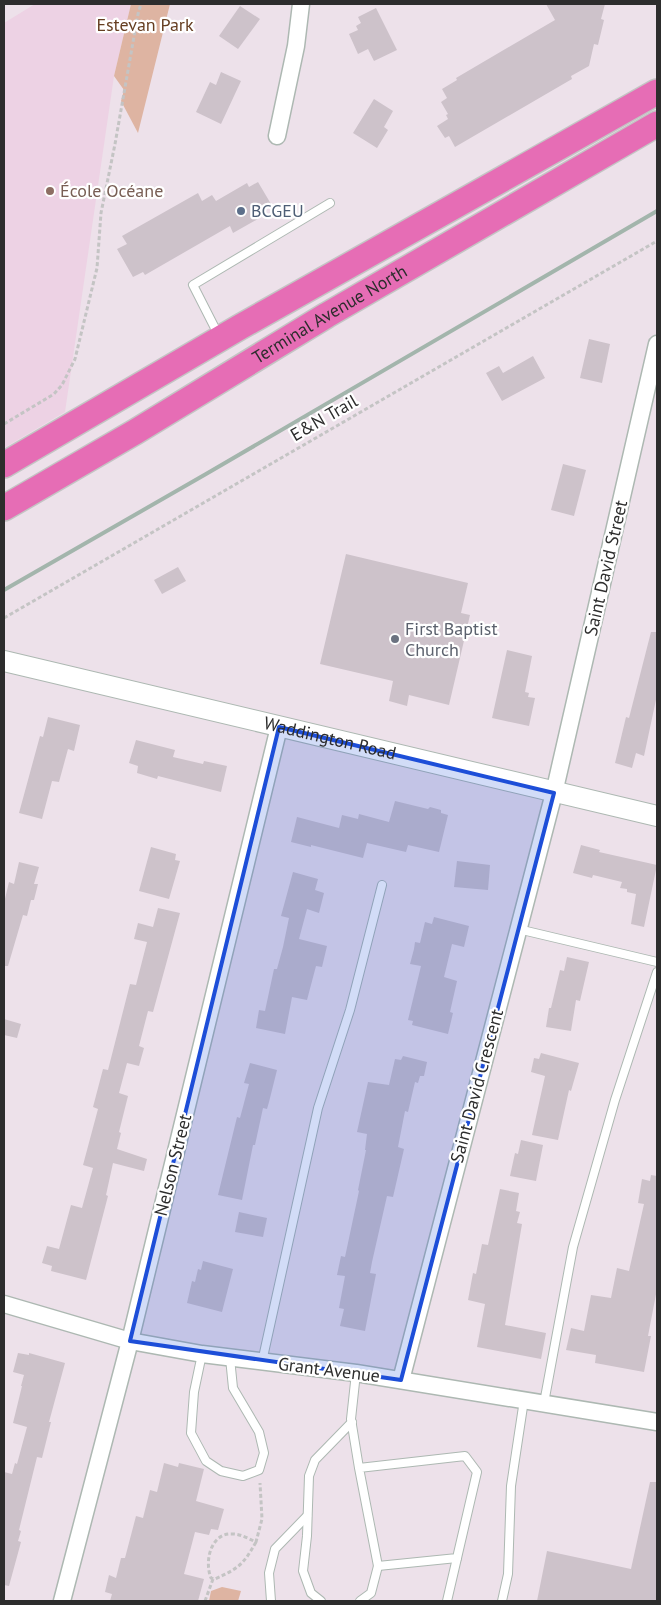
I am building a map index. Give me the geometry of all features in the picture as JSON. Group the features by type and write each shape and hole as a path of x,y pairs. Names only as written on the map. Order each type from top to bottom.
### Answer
{"main road":[{"name":"Terminal Avenue North","path":"7,465 220,338 657,92"},
{"name":"Terminal Avenue North","path":"4,508 135,432 336,310 657,124"}],"street":[{"path":"277,136 296,46 301,4"},
{"name":"Saint David Street","path":"554,793 657,344"},
{"name":"Waddington Road","path":"4,661 657,816"},
{"name":"Nelson Street","path":"62,1601 130,1341 279,727"},
{"name":"Saint David Crescent","path":"401,1380 554,793"},
{"name":"Grant Avenue","path":"4,1304 130,1341 230,1358 356,1373 657,1422"}],"lane":[{"path":"220,338 193,285 330,203"},
{"path":"262,1362 318,1108 350,1010 382,885"},
{"path":"518,929 657,962"},
{"path":"544,1403 573,1247 615,1100 657,972"},
{"path":"202,1354 194,1392 191,1433 206,1461 221,1471 243,1476 259,1470 264,1453 259,1432 233,1388 230,1358"},
{"path":"356,1373 352,1422 378,1566 371,1593 360,1601"},
{"path":"502,1601 508,1574 511,1486 524,1400"},
{"path":"321,1601 311,1593 303,1570 307,1536 309,1476 315,1460 352,1422"},
{"path":"359,1468 464,1456 477,1472 447,1601"},
{"path":"271,1601 269,1574 275,1549 307,1516"},
{"path":"378,1566 457,1558"}],"path":[{"path":"4,424 54,394 62,385 75,359 97,268 101,213 141,4"},
{"name":"E&N Trail","path":"4,618 657,241"},
{"path":"256,1542 233,1534 222,1536 215,1542 208,1562 211,1578 216,1579 236,1570 245,1561 256,1542 262,1519 259,1470"},
{"path":"205,1601 213,1578"}],"highlighted area":[{"path":"279,727 554,793 401,1380 130,1341"}],"shaded area":[{"name":"École Océane","path":"35,4 131,4 114,76 65,412 4,448 4,23"}],"green space":[{"name":"Estevan Park","path":"131,4 170,4 138,133 121,101 124,90 114,76"},
{"path":"222,1587 241,1591 238,1601 209,1601 211,1591"}],"building":[{"path":"546,4 605,4 601,19 604,20 598,45 594,44 589,66 571,76 572,79 455,147 449,136 445,138 437,126 448,119 446,115 448,114 441,102 447,98 442,89 457,80 456,78 555,20"},
{"path":"240,6 260,19 238,49 219,36"},
{"path":"376,8 397,50 374,61 368,49 358,54 349,34 358,30 356,26 361,23 358,17"},
{"path":"221,72 241,81 221,124 196,112 210,82 216,85"},
{"path":"374,99 393,111 384,127 388,130 377,148 353,133"},
{"path":"258,182 271,204 262,209 265,215 233,233 230,226 145,275 143,272 133,277 117,249 127,244 122,236 198,193 202,201 212,195 216,201 247,183 249,187"},
{"path":"589,339 610,344 602,383 580,378"},
{"path":"533,356 545,378 502,401 486,373 499,366 503,373"},
{"path":"563,464 586,470 574,516 551,510"},
{"name":"First Baptist Church","path":"346,554 468,583 461,613 470,615 449,705 409,695 407,706 389,701 393,681 320,664"},
{"path":"178,567 186,581 162,594 154,580"},
{"path":"651,632 657,632 657,695 644,756 636,753 632,768 615,763 626,717 629,718"},
{"path":"507,650 532,656 525,692 529,693 528,697 535,698 529,726 492,718"},
{"path":"48,717 80,725 74,751 68,749 59,782 52,781 42,819 19,813 40,736 43,737"},
{"path":"136,740 175,750 173,757 203,764 204,761 227,766 221,792 158,776 157,779 137,773 138,766 129,763"},
{"path":"395,801 428,809 430,807 441,810 441,813 448,815 439,852 408,845 406,852 367,843 363,858 291,842 297,817 339,828 342,815 358,819 359,814 389,822"},
{"path":"581,845 600,850 599,852 657,865 644,927 631,924 636,894 627,892 627,889 620,888 622,882 593,875 592,878 573,873"},
{"path":"151,847 176,854 175,860 180,861 169,899 139,891"},
{"path":"457,861 490,865 488,890 454,887"},
{"path":"19,862 39,867 34,884 38,884 27,916 23,915 8,966 4,966 4,903 9,882 14,884"},
{"path":"293,872 318,879 315,890 324,893 319,913 307,909 299,939 327,946 322,967 316,966 307,1000 292,997 285,1034 256,1028 259,1010 265,1011 274,969 277,969 283,947 289,918 281,916"},
{"path":"158,908 180,913 153,1012 148,1011 139,1046 144,1048 139,1066 127,1063 119,1093 128,1096 117,1149 147,1159 144,1171 113,1163 106,1195 108,1196 86,1280 51,1271 52,1266 42,1263 47,1246 59,1249 71,1205 82,1208 93,1168 83,1165 98,1109 93,1107 103,1069 108,1070 130,984 136,985 147,942 134,939 138,923 153,927"},
{"path":"434,917 469,926 464,947 452,944 444,977 457,981 450,1012 453,1013 448,1034 412,1025 413,1021 408,1020 421,966 410,964 415,942 420,943 425,922 432,924"},
{"path":"567,957 589,962 580,1001 576,1000 571,1031 546,1027 549,1008 551,1008 560,970 564,971"},
{"path":"4,1019 21,1024 17,1038 4,1035"},
{"path":"541,1053 579,1063 571,1091 569,1090 558,1140 532,1135 545,1076 531,1072 534,1058 539,1059"},
{"path":"403,1056 427,1062 424,1076 420,1076 418,1083 415,1082 408,1112 405,1111 398,1147 404,1149 393,1197 387,1196 372,1262 370,1273 376,1274 365,1331 340,1326 344,1309 339,1308 345,1276 337,1275 341,1256 345,1257 366,1150 367,1134 357,1132 368,1082 389,1085 395,1059 401,1060"},
{"path":"250,1063 277,1070 267,1109 263,1108 255,1145 253,1145 242,1200 218,1195 237,1117 240,1118 249,1084 244,1083"},
{"path":"521,1140 543,1145 536,1181 510,1176 515,1153 518,1154"},
{"path":"651,1175 657,1176 657,1289 648,1336 651,1336 644,1372 595,1363 596,1355 566,1350 571,1328 584,1331 591,1295 611,1298 617,1268 629,1271 644,1204 638,1203 642,1179 650,1181"},
{"path":"500,1189 519,1193 516,1211 520,1212 517,1223 522,1224 505,1325 546,1333 541,1359 477,1347 485,1304 468,1300 473,1273 476,1274 482,1244 488,1245"},
{"path":"239,1212 267,1218 263,1237 235,1232"},
{"path":"203,1261 233,1269 222,1312 187,1303 192,1281 195,1282 198,1269 201,1270"},
{"path":"18,1353 29,1355 29,1353 65,1363 49,1422 51,1422 42,1458 37,1457 19,1530 21,1531 18,1541 21,1542 9,1586 4,1585 4,1472 12,1474 15,1463 17,1464 27,1427 13,1423 24,1375 13,1372"},
{"path":"164,1463 178,1467 179,1463 204,1469 196,1501 224,1509 218,1530 211,1529 209,1535 195,1532 184,1574 204,1579 198,1601 110,1601 112,1594 105,1592 109,1575 116,1578 121,1558 125,1558 136,1516 143,1518 150,1490 157,1492"},
{"path":"650,1482 657,1482 657,1601 537,1601 547,1551 631,1569"}],"railway":[{"path":"4,590 657,211"}],"place":[{"name":"École Océane","path":"50,191"},
{"name":"BCGEU","path":"241,211"},
{"name":"First Baptist Church","path":"395,639"}]}
